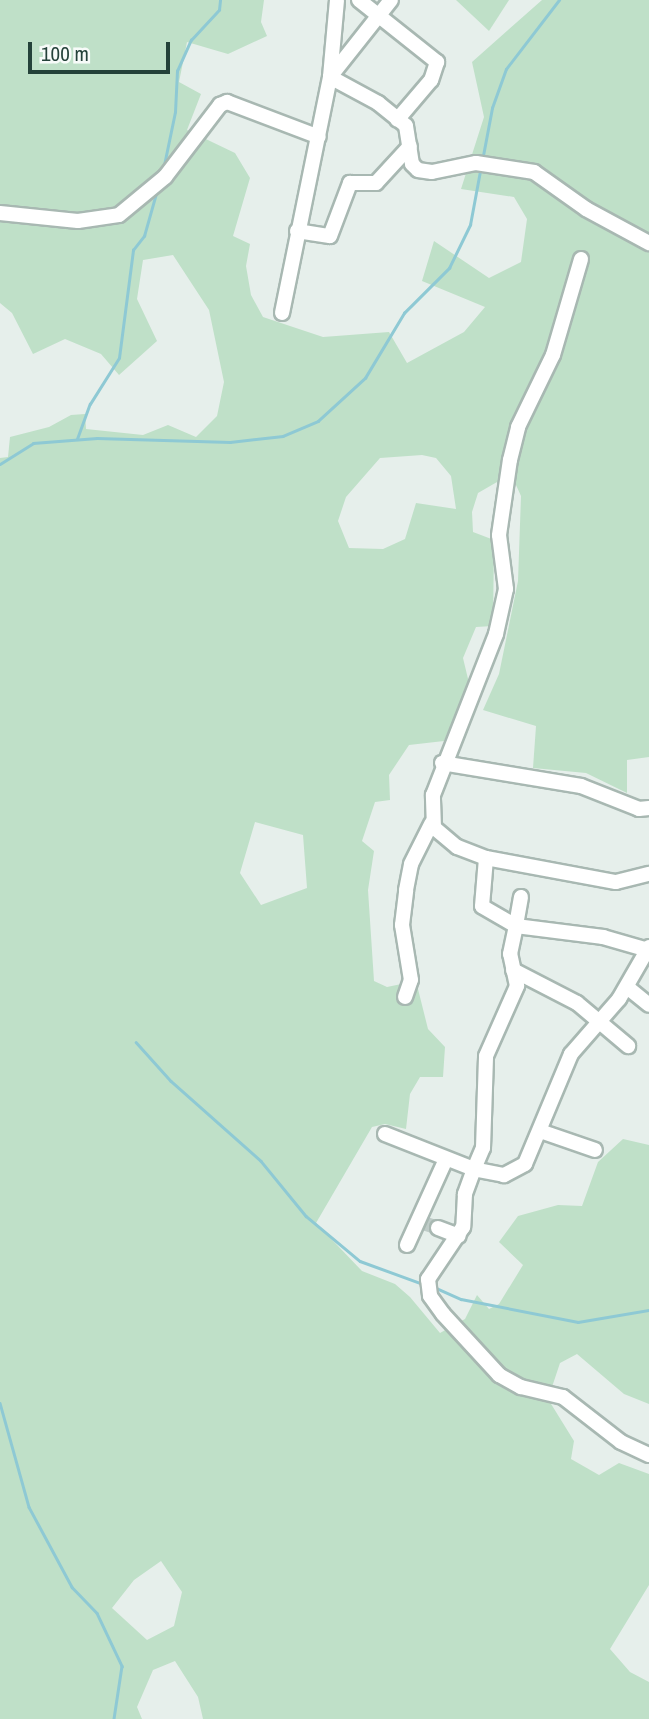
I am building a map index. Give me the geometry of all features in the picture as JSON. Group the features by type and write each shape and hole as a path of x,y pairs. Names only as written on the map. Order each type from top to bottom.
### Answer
{"street":[{"path":"282,313 330,78 337,0"},
{"path":"359,0 437,65 397,120"},
{"path":"330,78 391,0"},
{"path":"330,78 397,120 409,131 412,164 423,173 481,163 534,172 586,209 649,243"},
{"path":"0,213 99,220 119,215 165,177 220,105 227,102 319,137"},
{"path":"297,231 330,236 352,181 376,183 410,146"},
{"path":"405,997 411,980 402,925 411,864 431,824 442,763 471,705 496,634 506,589 499,535 510,460 518,427 553,355 581,258"},
{"path":"442,763 581,786 639,809 649,808"},
{"path":"431,824 457,847 486,858 616,882 649,874"},
{"path":"385,1134 446,1159 496,1175 516,1170 525,1164 560,1075 598,1022 628,987 648,949 603,937 516,926 482,906 486,858"},
{"path":"521,897 510,954 516,990 486,1056 485,1139 474,1169 458,1236 428,1279 430,1296 499,1375 520,1387 563,1397 621,1442 649,1455"},
{"path":"513,970 577,1003 628,1046"},
{"path":"628,987 649,1005"},
{"path":"540,1131 595,1150"},
{"path":"407,1245 420,1222 446,1159"},
{"path":"438,1228 458,1236"}],"green space":[{"path":"0,0 264,0 261,22 267,36 228,54 187,42 179,82 201,94 187,130 235,153 250,178 233,236 250,244 246,266 251,295 263,317 323,337 389,332 407,363 464,332 485,307 422,281 434,241 489,278 521,262 527,219 514,197 461,189 484,117 472,62 542,0 649,0 649,757 627,760 627,793 586,773 533,768 536,726 483,710 499,674 518,581 521,496 511,474 478,493 472,512 473,532 494,540 493,626 476,627 463,658 469,683 444,741 409,745 389,775 390,800 375,802 362,841 374,851 368,890 374,981 387,987 416,981 428,1029 445,1047 443,1077 420,1077 410,1094 406,1129 385,1124 372,1127 316,1223 362,1271 395,1284 410,1297 440,1333 465,1319 477,1295 489,1309 499,1304 523,1265 499,1242 518,1216 558,1205 582,1206 598,1162 623,1139 649,1145 649,1404 624,1394 577,1354 560,1363 548,1399 574,1441 571,1459 599,1475 619,1463 649,1474 649,1585 610,1649 630,1672 649,1682 649,1719 203,1719 198,1697 175,1661 153,1670 137,1707 142,1719 0,1719 0,458 8,457 10,437 49,427 71,415 85,414 86,429 143,435 168,425 196,437 217,416 224,382 209,310 173,255 143,260 137,299 157,341 119,375 101,354 65,339 33,354 12,313 0,303","holes":["422,455 436,458 451,476 456,509 416,503 405,539 383,549 349,548 338,521 346,497 380,458","255,822 303,835 307,888 261,905 240,873","161,1561 182,1592 174,1626 147,1640 112,1608 134,1580"]},
{"path":"456,0 509,0 489,31"}],"waterway":[{"path":"163,170 175,112 177,71 191,40 219,10 220,0"},
{"path":"482,161 492,108 506,69 559,0"},
{"path":"0,464 33,443 97,438 230,442 283,436 318,421 365,378 404,313 449,268 470,225 480,171"},
{"path":"77,439 90,404 119,358 133,250 144,236 157,190"},
{"path":"136,1042 171,1081 261,1161 306,1216 360,1261 423,1284"},
{"path":"436,1288 461,1299 578,1322 649,1310"},
{"path":"0,1403 29,1507 72,1587 97,1613 122,1666 114,1719"}],"tunnel":[{"path":"423,1223 438,1228"}]}
